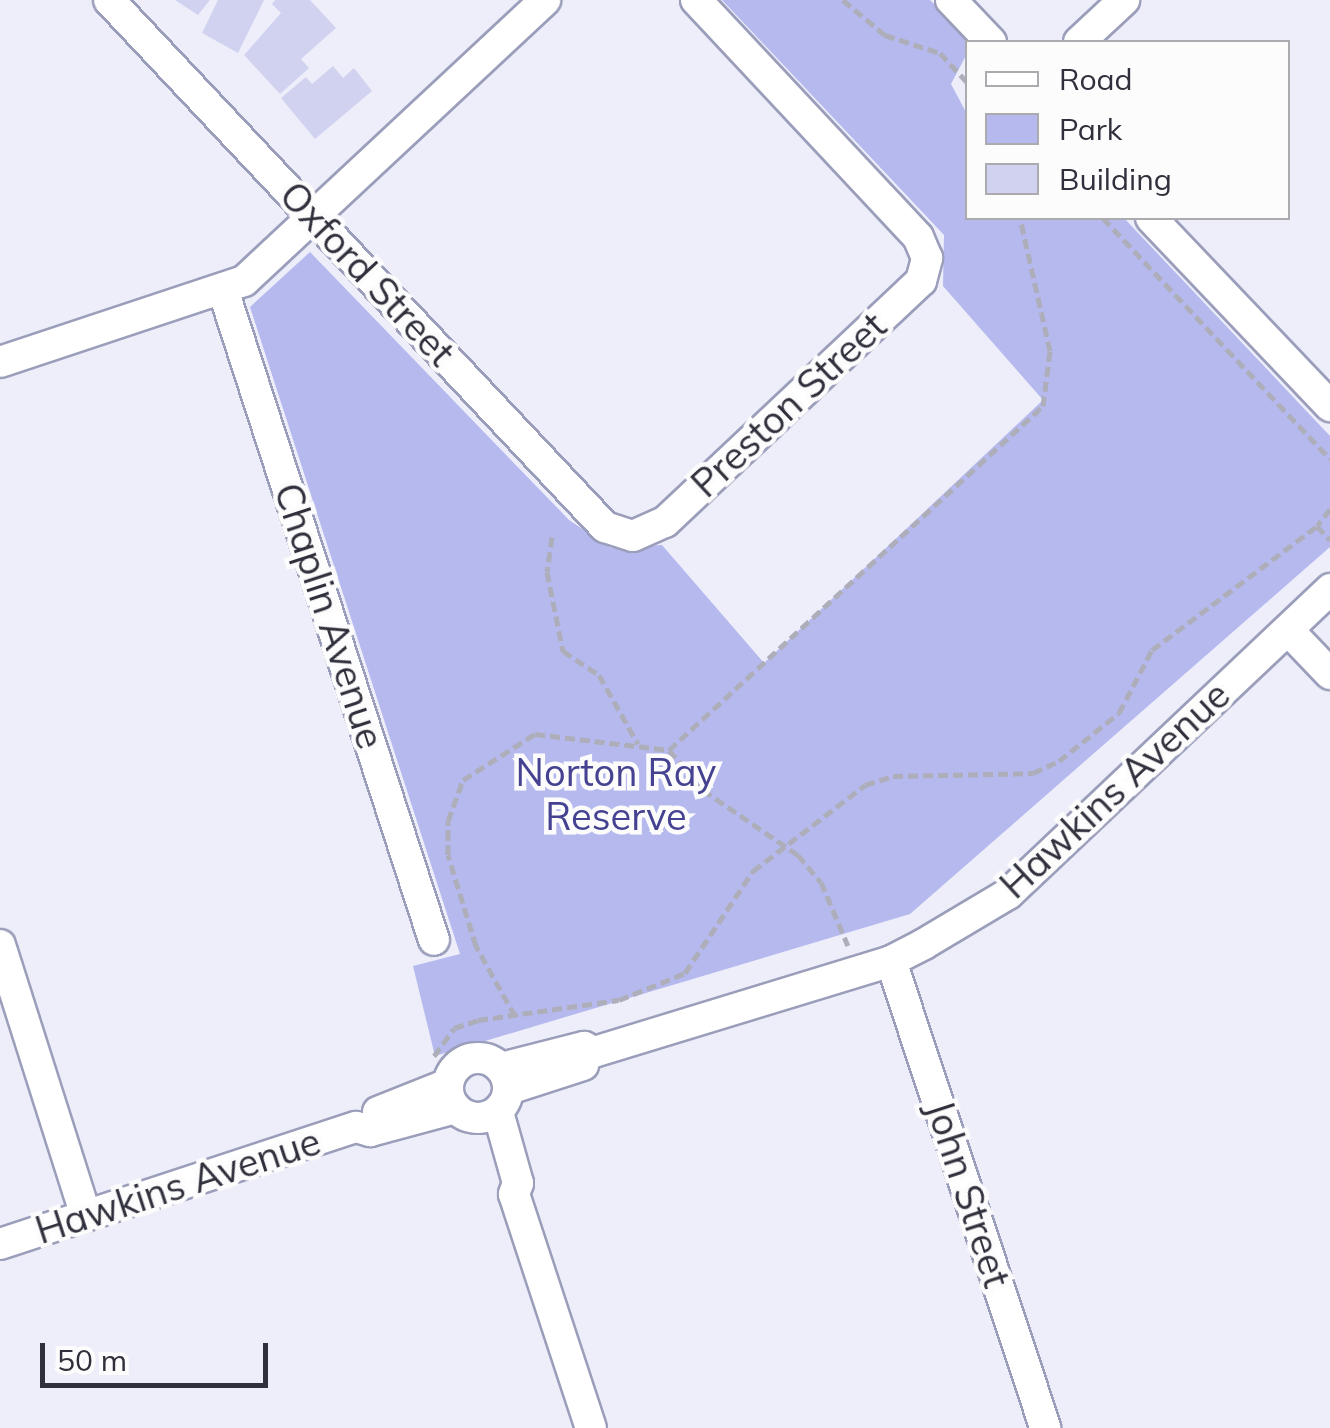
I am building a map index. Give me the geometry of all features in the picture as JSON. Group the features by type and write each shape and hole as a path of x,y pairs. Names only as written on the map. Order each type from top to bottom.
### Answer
{"street":[{"name":"Oxford Street","path":"109,0 605,526 634,536"},
{"path":"0,362 224,293 314,218 545,0"},
{"name":"Preston Street","path":"634,536 665,522 920,281 927,258 918,237 696,0"},
{"path":"951,0 989,40"},
{"path":"1082,40 1124,0"},
{"path":"1153,220 1330,406"},
{"name":"Chaplin Avenue","path":"224,293 434,940"},
{"name":"Hawkins Avenue","path":"0,1244 356,1128 370,1130 480,1097 584,1047 594,1052 891,961 1008,894 1330,588"},
{"path":"1288,630 1330,674"},
{"path":"0,945 86,1216"},
{"name":"John Street","path":"891,961 1045,1428"},
{"path":"480,1097 518,1184 514,1194 591,1428"}],"path":[{"path":"844,0 885,35 940,53 965,79"},
{"path":"669,750 1042,406 1050,351 1020,220"},
{"path":"1105,220 1330,459"},
{"path":"422,1066 454,1028 619,1000 685,974 753,871 865,785 893,776 1006,776 1059,761 1119,713 1152,650 1317,526 1330,509"},
{"path":"1317,526 1330,540"},
{"path":"552,537 547,572 563,651 599,675 638,744"},
{"path":"515,1016 476,946 448,855 448,821 463,780 535,734 669,750 703,790 786,845 822,882 850,948"}],"green space":[{"name":"Norton Ray Reserve","path":"722,0 930,0 971,40 965,40 965,57 951,84 965,110 965,220 1126,220 1330,436 1330,547 910,914 435,1056 413,966 460,954 250,307 310,252 569,520 611,548 662,545 764,663 1043,400 943,286 944,235"}],"building":[{"path":"175,0 210,0 198,15"},
{"path":"218,0 264,0 238,53 202,33"},
{"path":"275,0 310,0 336,28 301,59 309,68 280,94 244,55 281,13 272,4"},
{"path":"333,66 343,78 354,68 372,91 315,139 281,98 306,77 312,84"}]}
